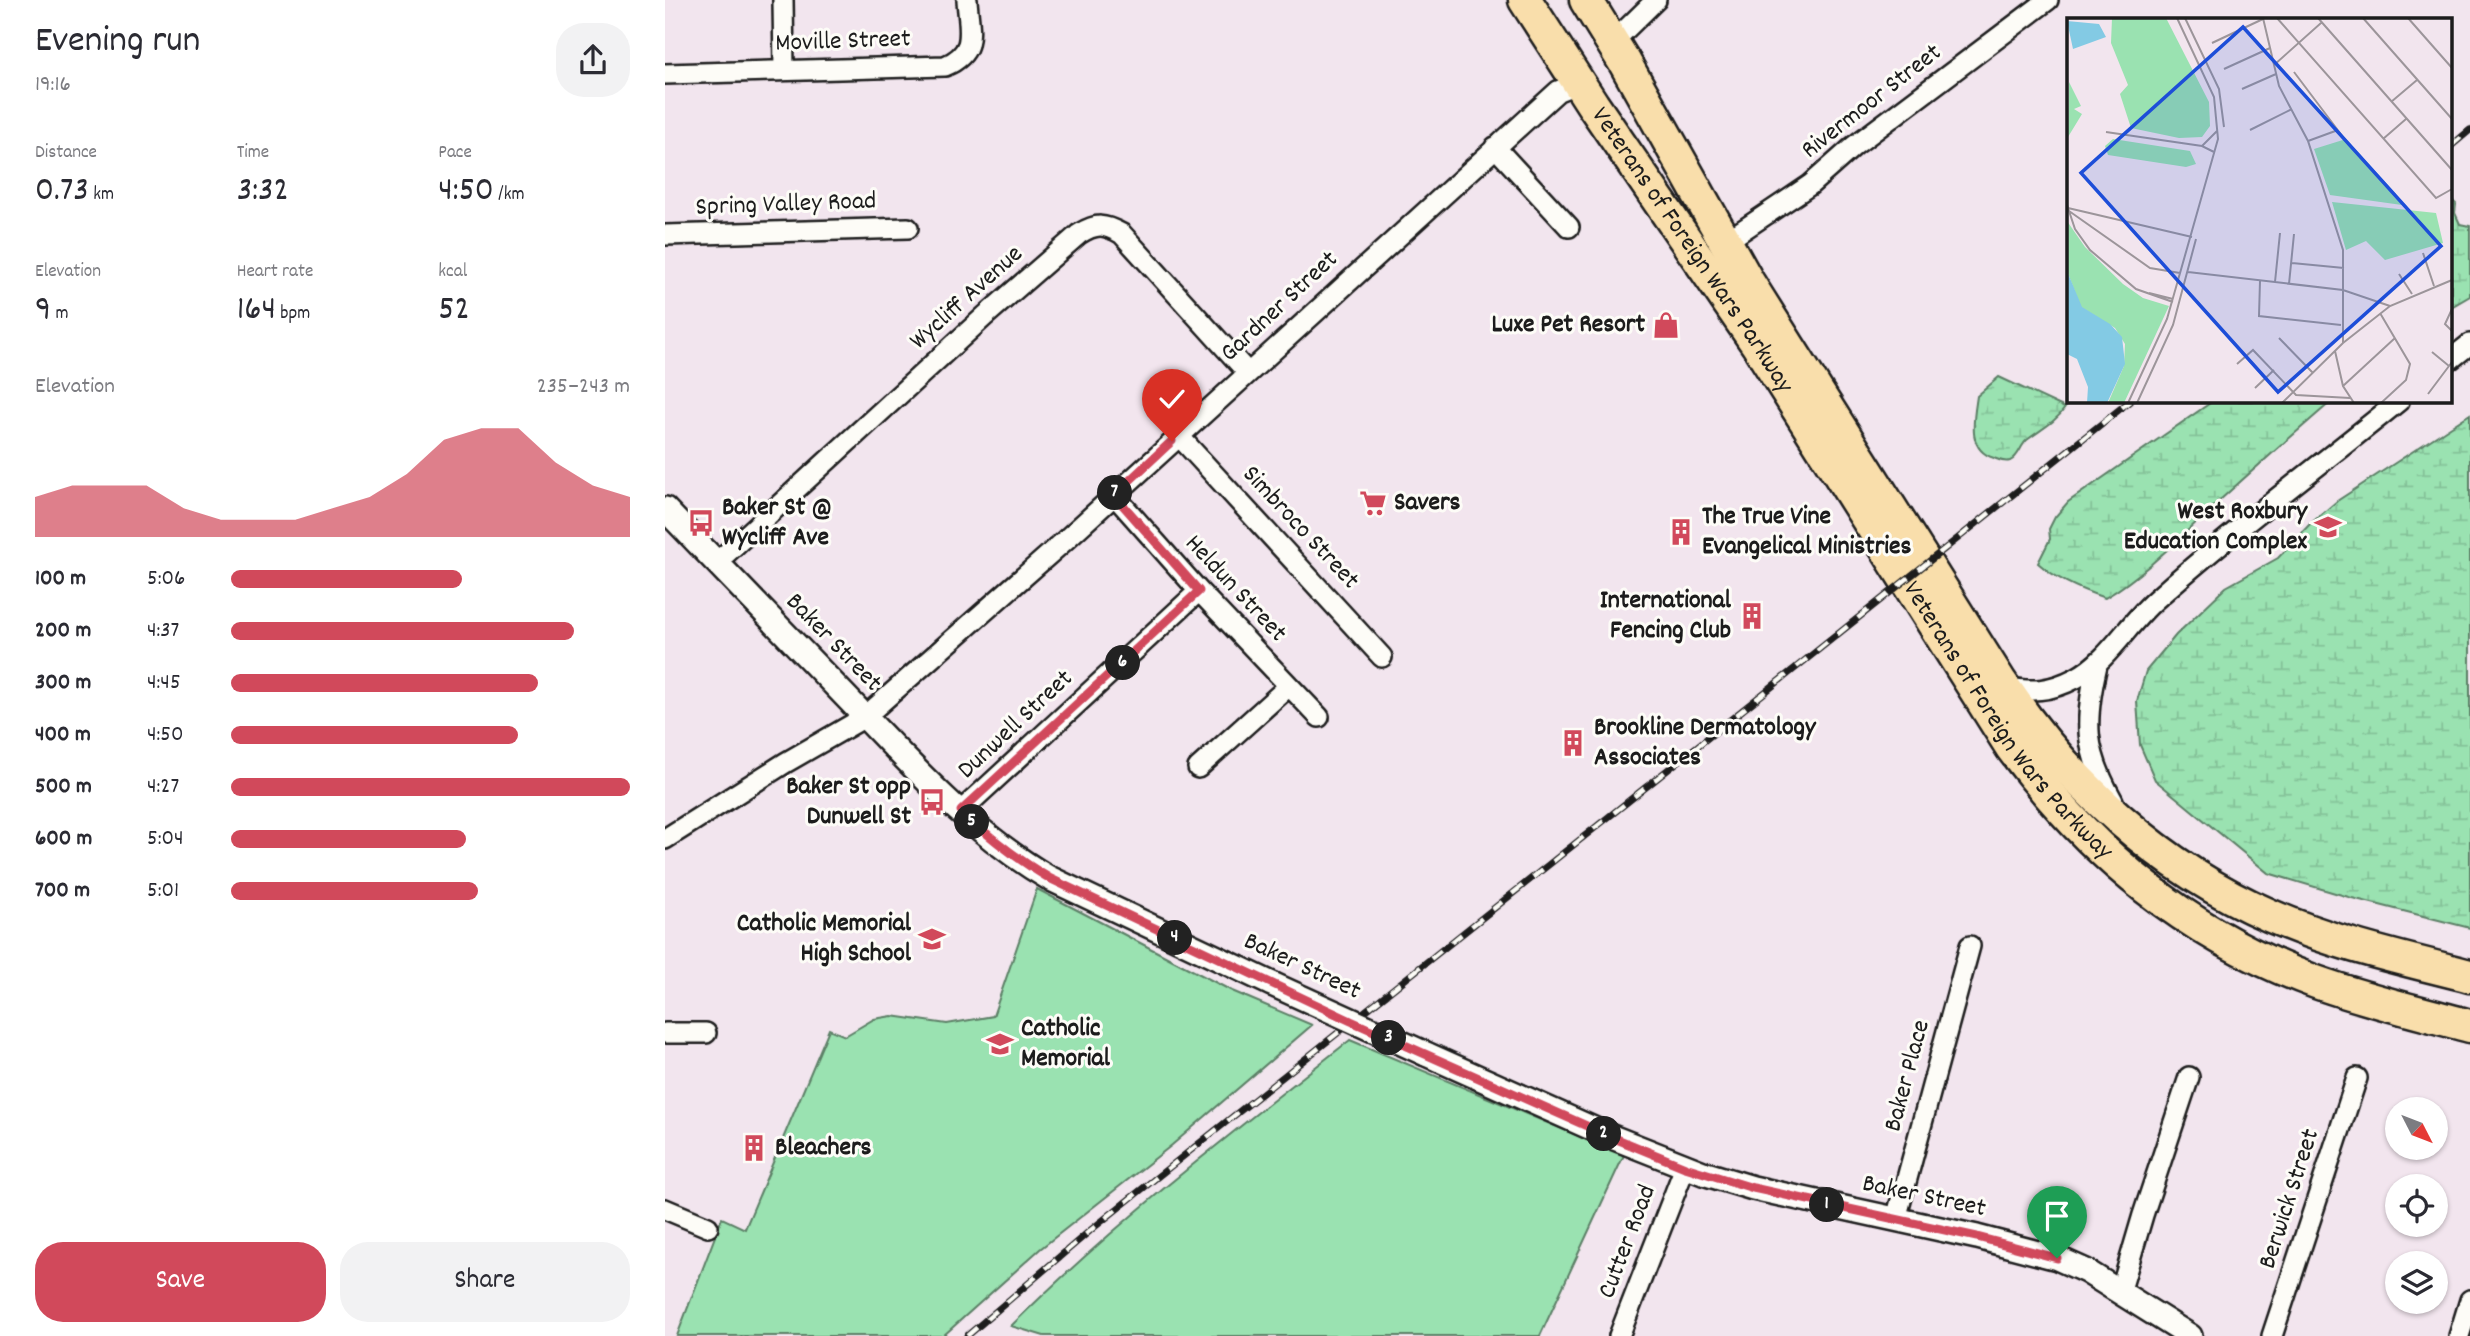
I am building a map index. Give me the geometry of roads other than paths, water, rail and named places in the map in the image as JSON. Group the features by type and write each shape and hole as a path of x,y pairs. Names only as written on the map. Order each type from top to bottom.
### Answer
{"highway":[{"name":"Veterans of Foreign Wars Parkway","path":"1525,0 1757,344 2012,748 2078,828 2109,858 2166,903 2213,933 2253,954 2335,988 2470,1026"},
{"name":"Veterans of Foreign Wars Parkway","path":"1586,0 1613,42 1777,330 2004,687 2061,763 2127,826 2198,877 2270,916 2331,938 2470,976"}],"street":[{"path":"783,0 784,70"},
{"name":"Moville Street","path":"665,74 945,66 959,60 965,53 969,38 967,0"},
{"path":"1613,42 1657,0"},
{"name":"Rivermoor Street","path":"1725,242 1810,185 1854,146 2048,0"},
{"name":"Gardner Street","path":"665,839 785,763 865,717 931,661 1558,91 1579,83"},
{"path":"1495,147 1569,227"},
{"name":"Wycliff Avenue","path":"717,562 985,316 1092,225 1104,224 1122,234 1248,373"},
{"name":"Spring Valley Road","path":"665,235 908,228"},
{"path":"2452,358 2470,344"},
{"path":"2004,687 2030,692 2050,688 2074,679 2097,665 2152,602 2398,402"},
{"name":"Simbroco Street","path":"1178,435 1382,657"},
{"name":"Heldun Street","path":"1114,495 1199,591 1319,717"},
{"name":"Baker Street","path":"665,509 865,717 961,811 1003,849 1049,878 1426,1054 1685,1167 1753,1188 2057,1258 2086,1271 2168,1329 2190,1336"},
{"name":"Dunwell Street","path":"961,811 1199,591"},
{"path":"2097,665 2090,697 2089,741 2096,770 2127,826"},
{"path":"1198,768 1289,686"},
{"name":"Baker Place","path":"1896,1219 1970,946"},
{"path":"665,1033 706,1033"},
{"path":"2120,1293 2189,1077"},
{"name":"Berwick Street","path":"2272,1336 2357,1078"},
{"name":"Cutter Road","path":"1619,1336 1685,1167"},
{"path":"665,1209 708,1227"},
{"path":"2459,1336 2470,1300"}],"railway":[{"path":"2452,145 2470,130"},
{"path":"967,1336 1092,1229 2129,402"}],"place":[{"name":"Luxe Pet Resort","path":"1666,325"},
{"name":"Savers","path":"1373,503"},
{"name":"Baker St @ Wycliff Ave","path":"701,523"},
{"name":"West Roxbury Education Complex","path":"2328,527"},
{"name":"The True Vine Evangelical Ministries","path":"1681,532"},
{"name":"International Fencing Club","path":"1752,616"},
{"name":"Brookline Dermatology Associates","path":"1573,743"},
{"name":"Baker St opp Dunwell St","path":"932,802"},
{"name":"Catholic Memorial High School","path":"932,939"},
{"name":"Catholic Memorial","path":"1000,1044"},
{"name":"Bleachers","path":"754,1148"}]}
